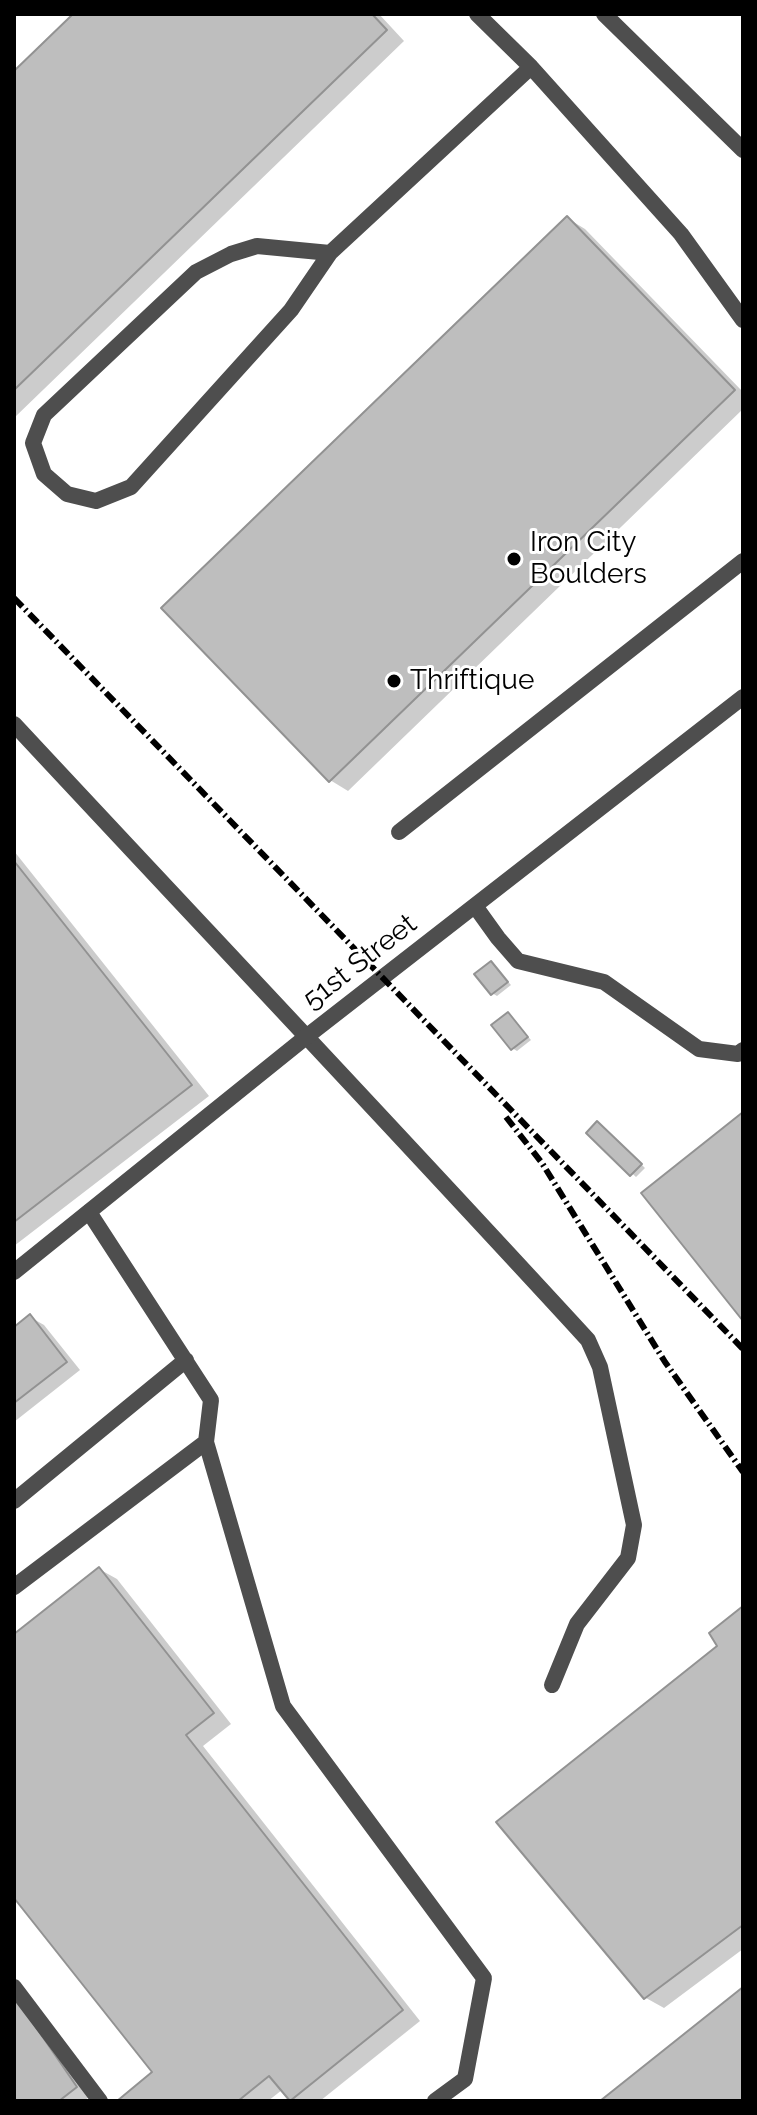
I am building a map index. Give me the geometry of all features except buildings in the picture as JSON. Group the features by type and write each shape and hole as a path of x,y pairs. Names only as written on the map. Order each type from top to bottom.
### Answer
{"street":[{"path":"477,14 531,67 681,234 743,320"},
{"path":"604,14 743,150"},
{"path":"330,253 257,246 231,254 196,272 44,415 33,443 44,474 67,494 96,501 131,487 291,310 330,253 531,67"},
{"path":"399,832 743,561"},
{"name":"51st Street","path":"14,1272 306,1037 743,697"},
{"path":"14,724 357,1088 588,1340 600,1367 634,1525 628,1558 577,1624 552,1685"},
{"path":"475,906 518,961 604,982 699,1049 738,1054 743,1050"},
{"path":"89,1212 211,1400 206,1442 283,1706 484,1978 465,2079 435,2101"},
{"path":"14,1501 186,1360"},
{"path":"14,1587 206,1442"},
{"path":"14,1987 100,2101"}],"railway":[{"path":"14,598 743,1349"},
{"path":"506,1117 542,1163 665,1362 743,1472"}],"place":[{"name":"Iron City Boulders","path":"514,559"},
{"name":"Thriftique","path":"394,681"}]}
